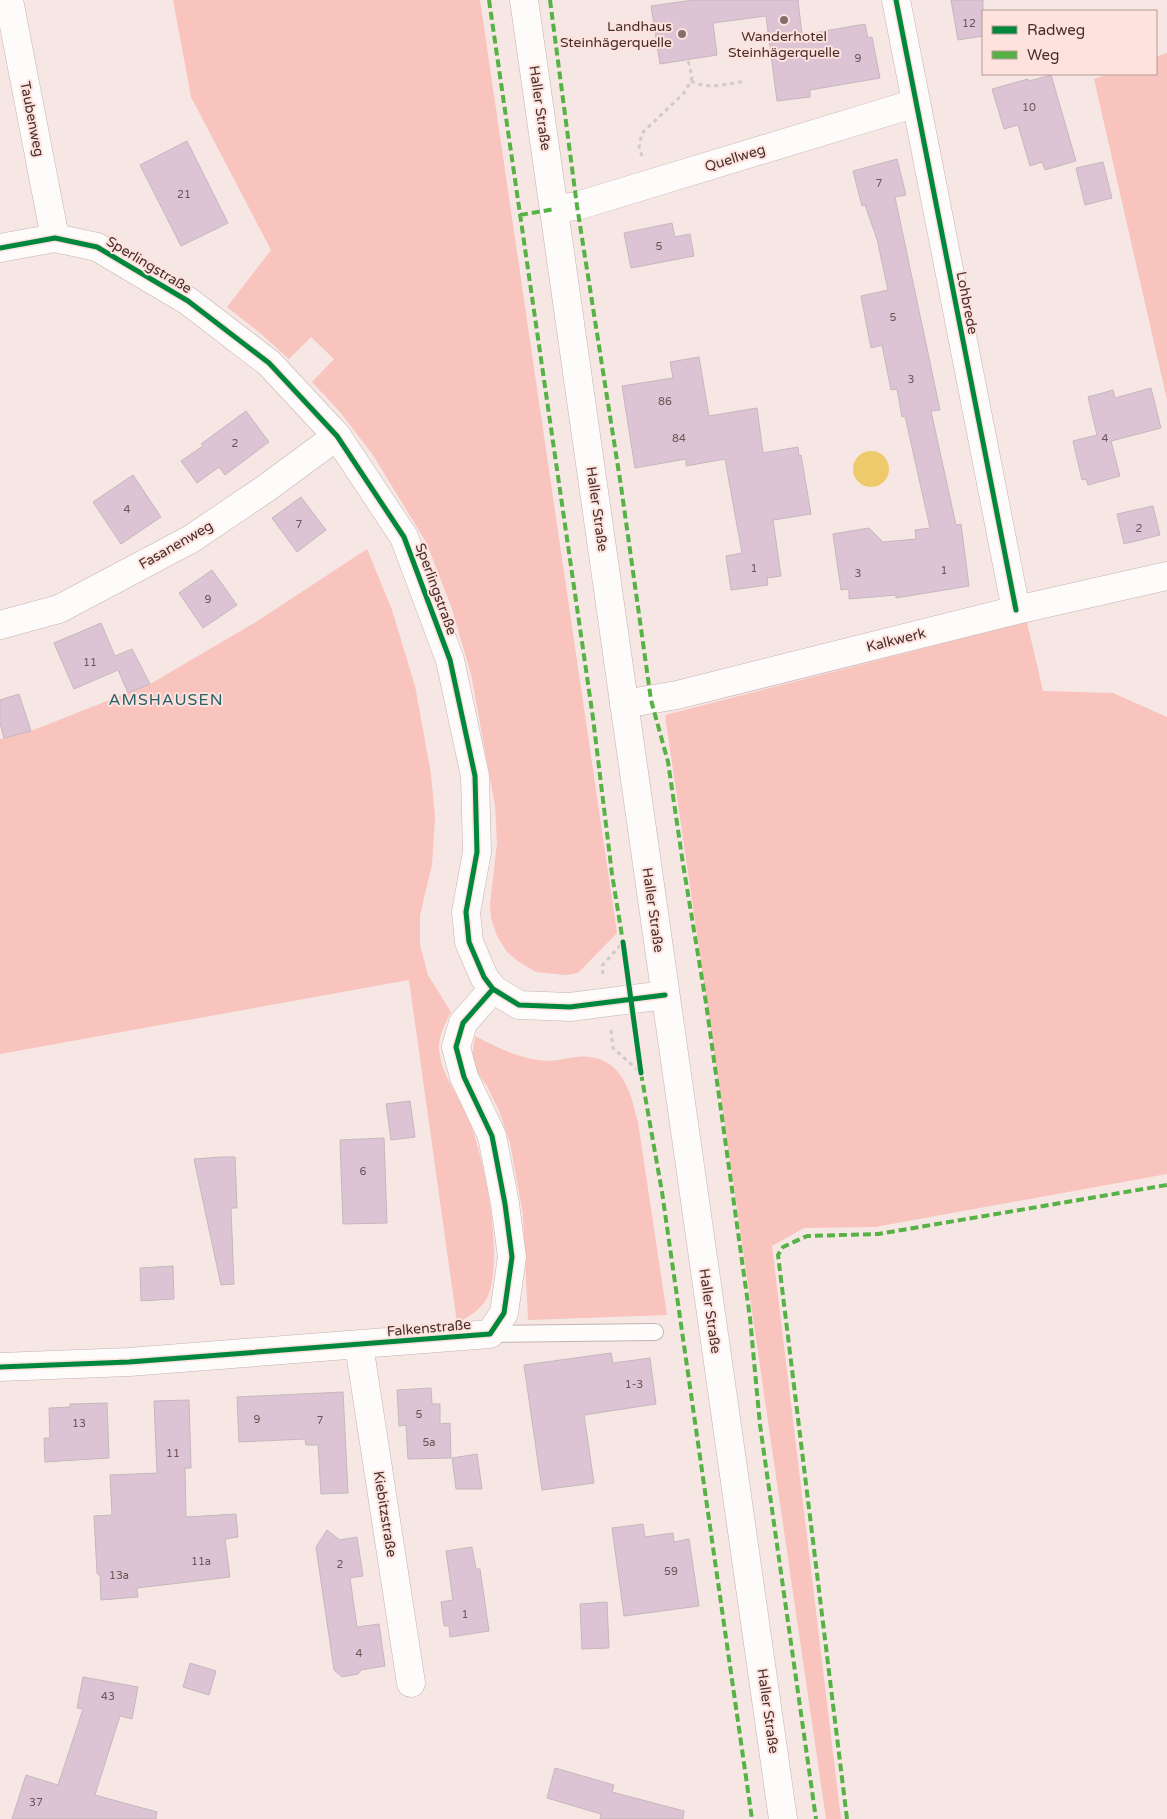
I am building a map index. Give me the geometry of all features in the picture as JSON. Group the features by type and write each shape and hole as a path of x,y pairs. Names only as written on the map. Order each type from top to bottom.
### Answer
{"street":[{"name":"Taubenweg","path":"9,0 55,238"},
{"name":"Haller Straße","path":"524,0 784,1819"},
{"name":"Lohbrede","path":"896,0 1016,610"},
{"name":"Quellweg","path":"555,209 577,206 916,103"},
{"name":"Sperlingstraße","path":"0,248 55,238 97,247 188,301 269,363 337,436 404,537 450,660 475,776 477,852 466,912 469,942 484,977 493,989 519,1005 570,1007 665,995"},
{"name":"Fasanenweg","path":"0,625 59,609 191,538 265,489 337,436"},
{"name":"Kalkwerk","path":"624,704 677,695 1016,610 1167,576"},
{"name":"Falkenstraße","path":"0,1368 129,1362 490,1334 504,1313 512,1256 492,1136 464,1077 456,1047 463,1023 493,989"},
{"name":"Kiebitzstraße","path":"359,1344 411,1683"}],"lane":[{"path":"490,1334 655,1332"}],"path":[{"path":"649,184 639,147 642,133 683,94 691,82 692,77 688,60"},
{"path":"691,82 699,85 723,85 746,80"},
{"path":"623,942 624,952"},
{"path":"640,1064 641,1073"}],"shaded area":[{"path":"173,0 480,0 617,933 578,973 566,975 536,972 507,952 497,936 491,918 490,904 497,843 495,806 471,674 451,606 426,542 373,455 340,412 312,382 334,359 311,337 289,359 227,307 271,250 191,97"},
{"path":"1167,53 1167,400 1094,79 1106,75 1157,75 1157,57"},
{"path":"871,451 878,452 884,456 888,462 888,476 884,482 878,486 871,487 864,486 858,482 854,476 853,469 854,462 858,456 864,452"},
{"path":"367,549 392,610 415,686 431,774 435,818 432,865 420,915 420,945 428,975 451,1012 440,1039 440,1058 446,1076 468,1118 481,1157 490,1207 494,1257 488,1296 479,1309 457,1323 409,980 0,1054 0,739 31,731 150,684 256,622"},
{"path":"1027,622 1043,691 1113,693 1167,717 1167,1174 875,1227 804,1228 772,1246 841,1819 826,1819 665,715"},
{"path":"475,1036 509,1052 537,1060 552,1061 573,1057 589,1057 601,1060 610,1064 624,1080 638,1122 667,1315 528,1320 523,1215 510,1143 499,1111 487,1086 477,1072 472,1056"}],"building":[{"path":"693,0 798,0 802,35 865,24 868,38 872,37 880,78 810,90 810,97 777,101 766,16 713,23 717,55 660,64 651,6"},
{"path":"951,0 983,0 982,36 958,40"},
{"path":"1051,75 1076,161 1045,170 1042,162 1030,166 1018,125 1004,129 992,89"},
{"path":"187,141 228,223 181,246 140,165"},
{"path":"897,159 906,195 895,197 940,410 931,411 956,525 961,524 969,586 896,598 896,595 849,599 849,589 841,590 833,534 869,528 883,542 916,539 915,530 930,528 905,416 902,417 897,389 891,390 882,345 871,348 861,296 888,290 877,239 865,205 862,206 853,171"},
{"path":"1103,162 1112,198 1085,205 1076,168"},
{"path":"672,223 675,237 690,234 694,256 631,268 624,233"},
{"path":"699,357 709,416 757,408 763,453 798,447 799,456 801,455 811,514 773,520 781,576 767,578 768,585 731,590 726,556 742,553 725,459 686,466 686,459 635,468 622,386 673,378 670,362"},
{"path":"1151,388 1161,428 1111,441 1120,476 1088,485 1086,479 1082,480 1073,441 1097,435 1088,397 1113,390 1115,398"},
{"path":"246,411 269,442 225,475 219,467 197,483 181,461 203,446 201,444"},
{"path":"133,475 161,517 121,544 93,502"},
{"path":"301,497 326,530 297,552 272,518"},
{"path":"1153,506 1160,535 1124,544 1117,514"},
{"path":"212,570 237,605 203,628 179,593"},
{"path":"101,623 115,656 132,649 150,684 128,693 118,670 74,689 54,643"},
{"path":"19,694 31,731 4,738 0,723 0,700"},
{"path":"410,1101 415,1137 391,1140 386,1104"},
{"path":"384,1138 387,1223 343,1224 340,1140"},
{"path":"235,1157 237,1208 231,1208 234,1284 221,1285 194,1159"},
{"path":"173,1266 174,1299 141,1301 140,1268"},
{"path":"611,1353 613,1363 650,1358 656,1404 584,1415 594,1483 542,1490 524,1365"},
{"path":"431,1388 432,1404 440,1404 440,1424 450,1423 451,1458 408,1459 406,1425 399,1426 397,1390"},
{"path":"343,1392 348,1493 321,1494 318,1445 306,1445 305,1439 239,1442 237,1397"},
{"path":"189,1400 191,1468 185,1468 186,1517 236,1514 238,1537 225,1539 230,1577 137,1588 138,1597 101,1600 100,1576 97,1573 94,1516 112,1515 110,1475 157,1473 154,1401"},
{"path":"107,1403 109,1458 45,1462 44,1438 50,1438 49,1408 70,1407 70,1404"},
{"path":"477,1454 482,1489 456,1489 452,1458"},
{"path":"643,1524 645,1537 673,1533 674,1542 689,1539 699,1606 624,1616 612,1528"},
{"path":"327,1530 340,1540 357,1537 363,1576 350,1578 357,1627 379,1624 385,1666 361,1670 358,1674 342,1677 334,1670 316,1547"},
{"path":"472,1547 476,1569 480,1569 489,1631 450,1637 449,1626 444,1626 441,1602 453,1600 446,1551"},
{"path":"607,1602 609,1648 582,1649 580,1604"},
{"path":"190,1663 216,1671 209,1695 183,1687"},
{"path":"83,1677 138,1687 132,1719 120,1716 95,1795 157,1812 156,1819 12,1819 26,1775 58,1785 83,1709 77,1708"},
{"path":"555,1768 614,1785 612,1792 684,1811 683,1819 600,1819 601,1814 547,1798"}],"marked path":[{"path":"489,0 593,718 612,874 623,942"},
{"path":"550,0 577,206 621,486 651,700 668,762 706,1003 750,1318 760,1425 816,1819"},
{"path":"520,215 555,209"},
{"path":"641,1073 662,1192 752,1819"},
{"path":"847,1819 778,1255 783,1247 807,1236 878,1234 1167,1185"}],"cycle path":[{"path":"896,0 1016,610"},
{"path":"0,248 55,238 97,247 188,301 269,363 337,436 404,537 450,660 475,776 477,852 466,912 469,942 484,977 493,989 519,1005 570,1007 665,995"},
{"path":"623,942 641,1073"},
{"path":"0,1367 129,1362 490,1334 504,1313 512,1257 505,1204 492,1136 464,1077 456,1047 463,1023 493,989"}],"place":[{"name":"Wanderhotel Steinhägerquelle","path":"784,20"},
{"name":"Landhaus Steinhägerquelle","path":"682,34"}],"district":[{"name":"AMSHAUSEN","path":"166,700"}]}
